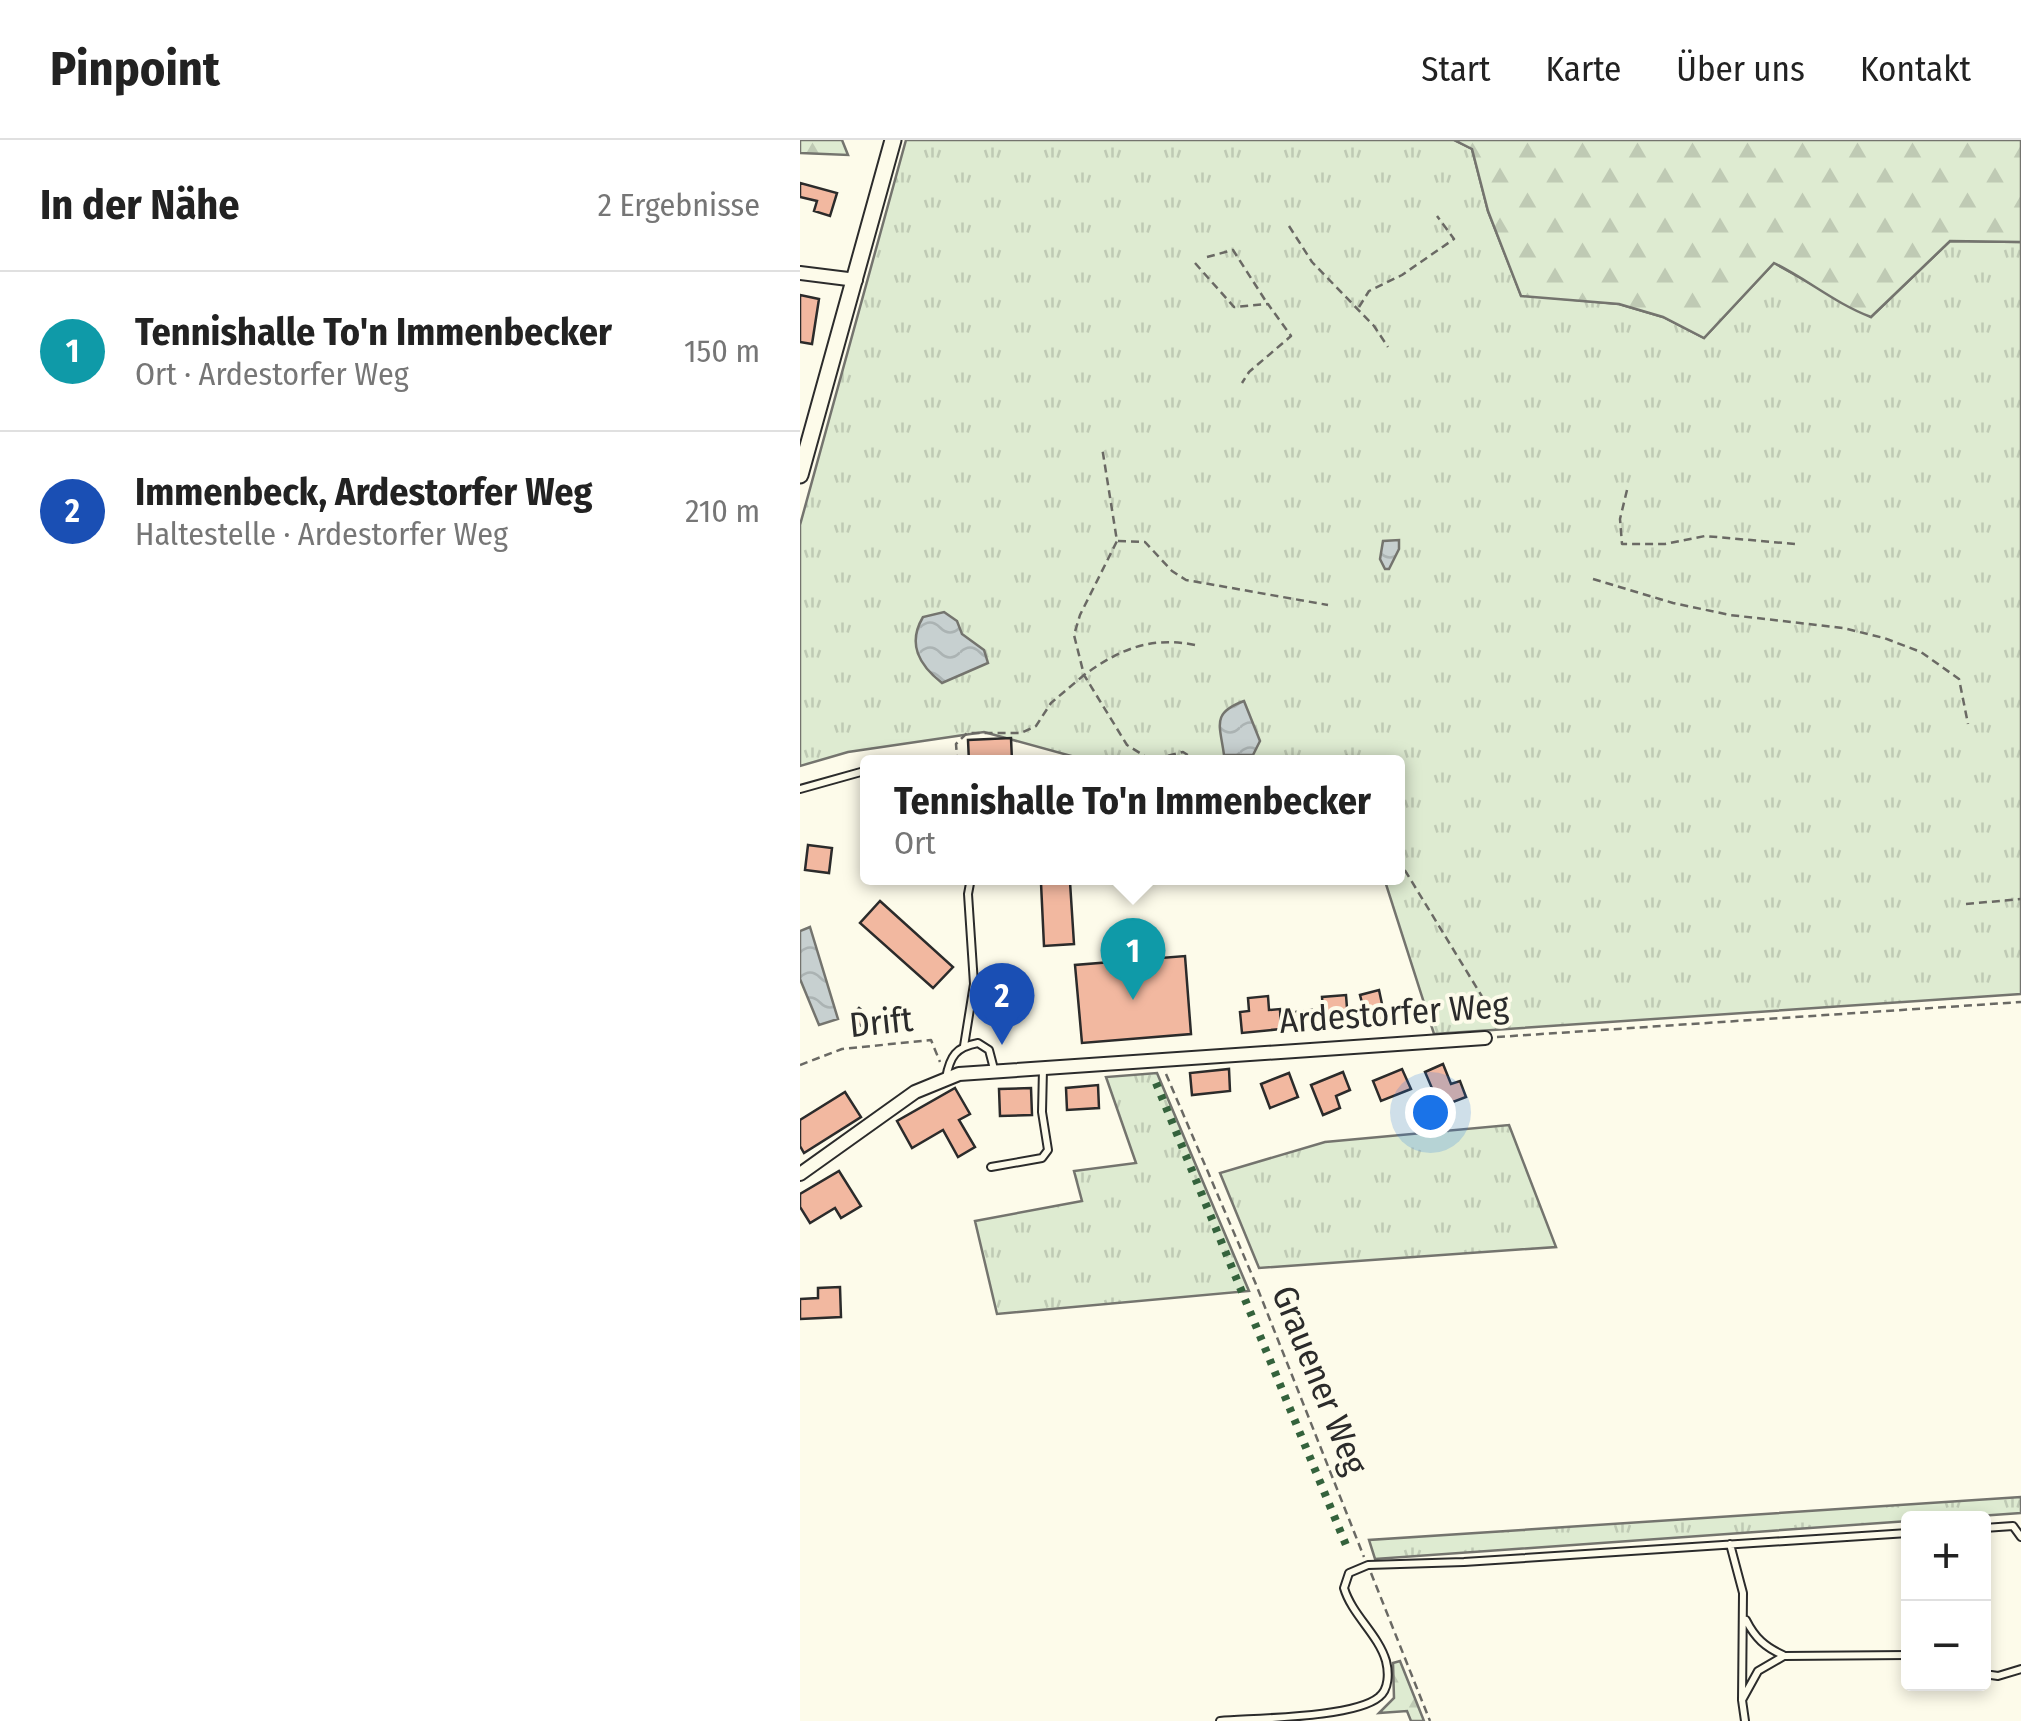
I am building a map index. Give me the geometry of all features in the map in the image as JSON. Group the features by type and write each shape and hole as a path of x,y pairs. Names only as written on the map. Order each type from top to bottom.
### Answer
{"street":[{"path":"800,475 894,140"},
{"path":"800,273 856,280"},
{"name":"Ardestorfer Weg","path":"800,1174 915,1092 946,1078 994,1070 1485,1038"}],"lane":[{"path":"800,790 860,772"},
{"path":"964,1046 974,984 970,885"},
{"path":"946,1078 953,1054 978,1043 989,1050 994,1070"},
{"path":"992,1168 1042,1158 1048,1150 1041,1102 1043,1068"},
{"path":"1991,1528 2013,1526 2021,1538"},
{"path":"1220,1721 1324,1713 1371,1702 1380,1696 1388,1679 1386,1662 1344,1588 1348,1574 1368,1565 1901,1533"},
{"path":"1730,1544 1744,1593 1745,1721"},
{"path":"1744,1616 1754,1635 1768,1649 1784,1656 1901,1655"},
{"path":"1742,1700 1758,1671 1784,1656"},
{"path":"1991,1675 2021,1669"}],"path":[{"path":"1357,309 1369,291 1402,275 1454,239 1437,216"},
{"path":"1289,226 1312,262 1374,326 1388,347"},
{"path":"1208,257 1233,250 1290,336 1242,383"},
{"path":"1195,263 1234,307 1268,304"},
{"path":"1102,447 1117,541 1074,634 1084,674 1127,745 1143,755"},
{"path":"1627,490 1620,520 1622,544 1665,544 1705,536 1795,544"},
{"path":"1117,541 1146,542 1172,571 1186,580 1328,605"},
{"path":"1594,579 1730,615 1844,628 1921,652 1959,678 1968,724"},
{"path":"958,755 956,744 967,734 1021,733 1036,726 1051,703 1084,674 1135,644 1170,640 1195,645"},
{"path":"1405,871 1486,1003"},
{"path":"1966,904 2021,899"},
{"name":"Ardestorfer Weg","path":"1485,1038 2021,1002"},
{"name":"Drift","path":"800,1065 842,1049 931,1040 946,1078"},
{"name":"Grauener Weg","path":"1160,1058 1255,1282 1430,1721"}],"green space":[{"path":"800,140 842,140 848,155 800,153"},
{"path":"906,140 1454,140 1472,149 1488,211 1521,295 1619,304 1663,317 1704,338 1774,263 1871,317 1950,241 2021,242 2021,994 1434,1034 1386,885 1405,885 1405,755 1068,755 984,732 848,752 800,766 800,525"},
{"path":"1454,140 2021,140 2021,242 1950,241 1871,317 1774,263 1704,338 1663,317 1619,304 1521,296 1488,211 1472,149"},
{"path":"1157,1073 1249,1291 997,1314 975,1221 1082,1201 1074,1171 1136,1163 1106,1077"},
{"path":"1509,1125 1556,1247 1259,1268 1220,1173 1325,1142"},
{"path":"2021,1497 2021,1513 1901,1511 1901,1522 1375,1559 1369,1540"},
{"path":"1400,1661 1424,1721 1411,1721 1407,1711 1379,1713 1394,1698 1393,1663"}],"water":[{"path":"1399,540 1399,549 1389,569 1385,569 1380,559 1383,541"},
{"path":"944,612 957,621 962,634 984,650 988,663 942,683 922,661 916,636 923,617"},
{"path":"1244,701 1260,741 1253,755 1224,755 1222,715"},
{"path":"810,927 838,1019 819,1025 800,979 800,931"}],"building":[{"path":"800,183 837,193 830,216 814,211 817,201 800,197"},
{"path":"800,295 819,299 812,344 800,342"},
{"path":"1011,738 1012,755 969,755 968,740"},
{"path":"808,845 832,848 829,873 805,870"},
{"path":"1041,885 1070,885 1074,944 1044,946"},
{"path":"880,901 953,967 933,988 860,923"},
{"path":"1185,956 1191,1034 1082,1043 1075,965"},
{"path":"1379,990 1385,1018 1367,1022 1360,995"},
{"path":"1346,995 1348,1021 1324,1023 1322,997"},
{"path":"1268,996 1269,1010 1280,1009 1281,1029 1242,1033 1240,1012 1249,1011 1248,998"},
{"path":"859,1008 875,1022 867,1031 851,1017"},
{"path":"1312,1010 1314,1026 1297,1028 1295,1012"},
{"path":"1443,1064 1451,1084 1460,1081 1466,1097 1440,1107 1425,1072"},
{"path":"1229,1069 1230,1091 1192,1095 1190,1073"},
{"path":"1402,1069 1411,1089 1381,1101 1373,1081"},
{"path":"1343,1072 1350,1090 1336,1096 1340,1108 1323,1115 1311,1085"},
{"path":"1289,1073 1298,1097 1270,1108 1261,1084"},
{"path":"1098,1085 1099,1108 1067,1110 1066,1088"},
{"path":"955,1088 970,1114 959,1120 975,1147 958,1157 943,1130 912,1148 897,1121"},
{"path":"1031,1088 1032,1115 1000,1116 999,1089"},
{"path":"845,1092 861,1117 804,1153 800,1146 800,1120"},
{"path":"839,1171 861,1206 841,1218 835,1208 810,1223 800,1207 800,1194"},
{"path":"840,1287 841,1317 800,1319 800,1299 818,1298 818,1288"}],"hedge":[{"path":"1156,1083 1346,1545"}],"place":[{"name":"Tennishalle To'n Immenbecker","path":"1133,1000"},
{"name":"Immenbeck, Ardestorfer Weg","path":"1002,1045"}]}
